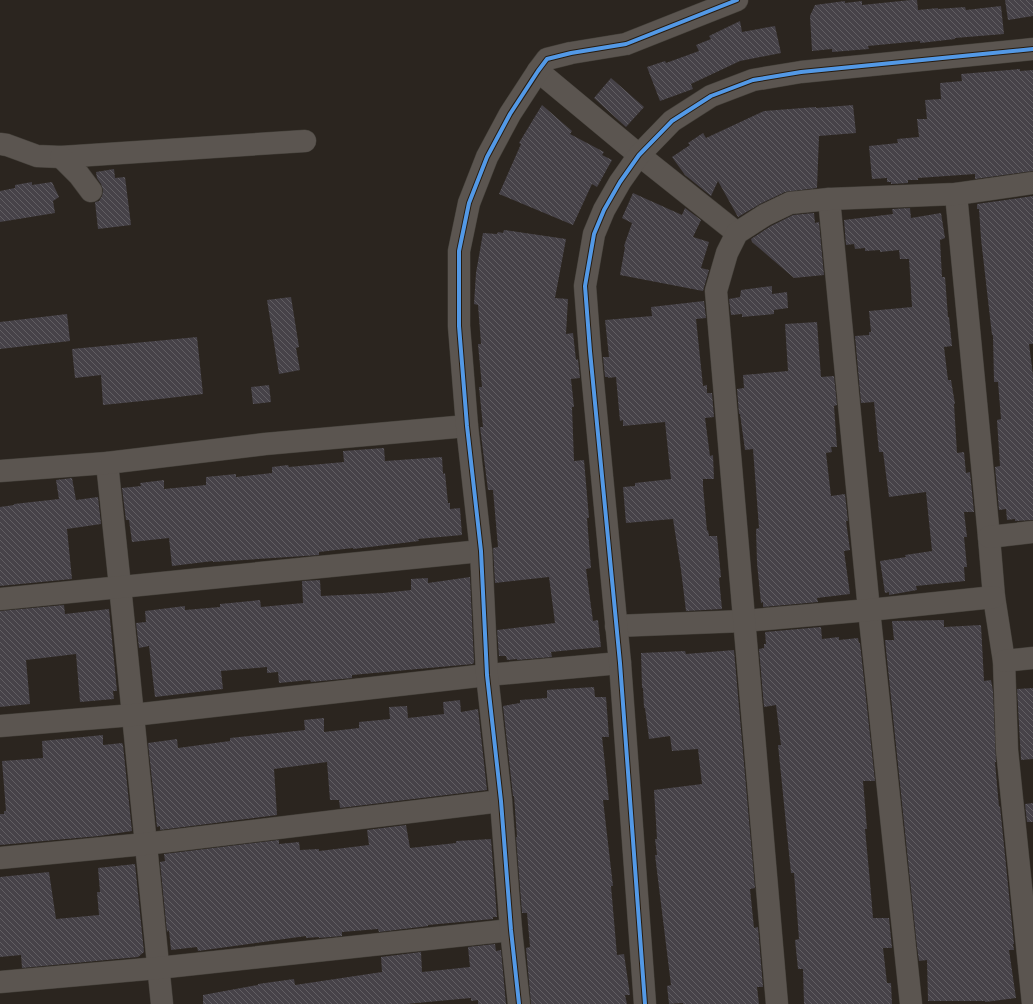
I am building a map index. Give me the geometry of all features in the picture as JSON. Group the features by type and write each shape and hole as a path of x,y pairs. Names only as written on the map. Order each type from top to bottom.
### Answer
{"street":[{"path":"519,1004 487,675 481,551 467,426 459,326 459,251 469,203 486,156 510,114 538,70 547,59 571,53 626,44 737,0"},
{"path":"645,1004 620,663 585,286 594,234 604,210 620,182 639,154 672,121 711,96 752,80 801,72 1033,49"},
{"path":"538,70 737,233"},
{"path":"0,144 7,145 37,156 61,157 305,141"},
{"path":"61,157 79,175 91,191"},
{"path":"777,1004 716,291 727,253 737,233 765,215 790,203 829,199 956,194 1033,183"},
{"path":"956,194 994,597 1004,661 1007,750 1033,1004"},
{"path":"829,199 869,610 911,1004"},
{"path":"0,471 107,463 265,444 467,426"},
{"path":"107,463 162,1004"},
{"path":"989,537 1033,532"},
{"path":"0,599 481,551"},
{"path":"616,626 744,621 994,597"},
{"path":"1004,661 1033,658"},
{"path":"0,726 133,715 487,675 620,663"},
{"path":"0,858 146,844 500,801"},
{"path":"0,982 158,968 511,930"}],"building":[{"path":"917,0 918,10 965,7 966,10 1001,6 1004,34 955,38 920,43 920,41 868,46 869,49 832,52 832,49 812,51 810,16 815,5 845,1 845,3 862,1 862,5"},
{"path":"1005,0 1033,0 1033,16 1008,20"},
{"path":"740,21 742,32 775,26 781,53 740,61 691,84 693,89 660,101 647,67 665,61 666,63 699,51 696,45 711,39 709,36"},
{"path":"1020,69 1020,71 1033,70 1033,171 975,179 975,174 918,178 918,180 908,180 908,183 891,184 891,182 887,182 887,178 872,179 869,146 898,143 897,139 919,137 917,119 927,119 925,100 941,99 940,83 962,81 961,74"},
{"path":"611,78 644,107 626,127 594,98"},
{"path":"542,105 572,131 570,134 604,152 602,155 612,160 597,187 592,184 573,225 499,194 521,144 519,143"},
{"path":"853,105 856,133 819,136 817,188 785,192 738,217 718,181 711,196 685,175 672,157 690,145 688,143 703,133 706,138 764,111"},
{"path":"114,169 115,178 125,177 131,225 98,229 95,202 99,201 103,190 97,178 96,172"},
{"path":"32,182 32,185 52,182 59,197 53,201 55,213 0,222 0,191 15,188 15,185"},
{"path":"633,193 682,215 685,208 701,220 693,237 709,242 701,268 709,270 703,291 620,275 624,246 632,223 622,218"},
{"path":"1033,196 1033,344 1029,344 1033,375 1033,520 1015,521 1015,519 1007,520 1006,509 999,510 995,467 1000,466 997,420 1001,419 998,382 994,382 993,335 981,239 979,209 977,209 977,204"},
{"path":"910,208 911,218 941,213 945,238 940,240 942,277 945,277 952,346 944,347 948,380 951,380 955,404 957,453 964,452 966,473 970,472 974,512 964,512 967,537 964,537 967,567 964,567 965,581 916,586 917,590 889,595 889,592 885,593 880,561 932,551 926,492 889,497 883,452 879,452 874,402 861,403 855,336 869,335 869,332 871,332 869,311 912,307 909,259 900,259 899,250 880,252 880,250 865,251 865,248 855,249 854,244 846,245 844,220 893,214 892,209"},
{"path":"814,213 815,223 819,222 824,275 794,278 752,242 751,239 771,226 793,215"},
{"path":"504,230 566,239 555,298 568,299 566,334 573,333 576,360 578,359 580,378 571,379 574,407 572,407 574,461 584,460 589,518 587,518 591,568 586,569 593,621 598,620 601,647 551,652 552,657 517,660 507,660 506,656 499,656 497,630 555,623 549,577 495,583 493,548 498,547 493,490 488,490 480,427 483,427 479,387 482,387 478,344 481,344 478,305 474,304 476,273 483,233 497,234 498,232 503,233"},
{"path":"772,286 772,294 787,292 788,308 774,310 774,314 742,317 742,314 731,315 729,299 740,297 741,290"},
{"path":"291,297 299,347 296,348 300,370 279,374 267,300"},
{"path":"704,301 706,318 696,319 703,386 707,385 707,393 712,393 714,417 705,418 710,456 713,455 714,479 703,479 703,486 707,531 708,530 709,536 717,536 722,609 686,611 673,519 626,523 623,487 635,486 635,483 671,479 665,422 623,426 623,420 620,421 616,377 605,377 603,357 609,357 605,320 652,316 651,307"},
{"path":"67,314 70,341 0,349 0,322"},
{"path":"817,322 821,377 834,376 837,405 834,406 837,447 831,447 832,452 826,453 831,496 845,494 848,521 846,521 850,550 844,551 850,594 817,598 818,602 763,607 763,602 761,603 757,563 756,529 759,528 753,449 745,450 739,414 737,389 744,388 743,375 788,371 785,324"},
{"path":"197,337 203,394 103,405 101,375 75,378 72,349"},
{"path":"269,385 271,402 253,404 251,387"},
{"path":"384,448 385,461 442,457 443,474 445,473 448,503 450,503 450,509 460,508 462,535 418,539 419,541 319,552 319,555 213,561 172,566 169,538 132,542 129,520 126,520 122,488 141,486 140,483 164,480 164,489 206,485 206,477 236,474 236,477 272,473 272,467 344,462 343,451"},
{"path":"72,478 76,500 98,497 101,524 67,529 72,579 0,586 0,507 59,499 56,480"},
{"path":"470,577 473,664 352,675 352,678 279,683 278,672 267,673 267,667 221,671 223,689 155,697 149,646 139,648 136,623 146,622 145,611 185,606 185,610 220,607 220,604 260,600 261,607 303,603 302,581 320,580 321,596 411,590 411,579 428,578 428,583"},
{"path":"64,605 65,614 109,609 117,691 113,691 114,699 80,702 76,654 26,660 30,704 0,707 0,611"},
{"path":"944,620 944,627 981,625 984,681 991,680 993,691 995,762 1014,944 1014,950 1009,950 1016,998 985,1002 928,1001 927,960 919,961 885,640 894,640 892,621"},
{"path":"821,627 822,639 839,637 839,640 858,638 860,643 875,781 863,781 867,829 865,829 873,918 889,918 892,948 883,948 887,983 891,983 892,1004 804,1004 803,969 798,969 795,940 799,939 794,873 791,873 778,745 781,745 776,705 764,707 759,649 764,648 764,644 766,644 765,632"},
{"path":"734,650 755,888 750,889 754,928 758,927 763,987 757,987 759,1004 669,1004 667,986 671,985 655,855 657,855 655,839 657,839 654,790 702,784 698,749 672,751 670,736 649,739 642,688 641,653 685,651 686,654"},
{"path":"594,687 595,697 606,697 609,737 602,737 609,800 603,800 613,886 611,886 617,955 624,954 630,995 625,995 627,1004 531,1004 526,948 530,947 527,913 522,913 514,796 503,706 520,703 520,700 547,698 547,690"},
{"path":"1033,688 1033,759 1021,760 1017,689"},
{"path":"460,700 461,712 478,709 487,790 340,808 339,800 330,800 327,762 274,769 277,815 160,830 160,826 157,827 148,743 177,739 178,748 230,741 230,738 305,730 304,720 324,718 324,732 359,728 359,722 390,719 389,707 407,706 408,718 444,714 443,702"},
{"path":"103,735 103,745 122,743 123,745 132,831 99,836 0,845 0,814 4,814 4,811 6,811 2,761 43,758 42,741"},
{"path":"1033,803 1033,822 1027,822 1025,804"},
{"path":"406,825 410,848 456,843 456,841 491,839 497,917 493,917 493,919 428,925 379,932 378,929 342,932 342,936 306,938 306,936 198,951 197,947 171,950 169,930 167,932 160,862 165,861 164,854 279,840 279,844 299,842 300,850 319,849 319,851 369,845 367,830"},
{"path":"135,864 144,952 138,957 22,968 21,955 0,957 0,877 49,872 56,919 99,915 97,892 100,892 98,868"},
{"path":"495,944 496,951 501,950 506,1004 478,1004 478,1000 471,1001 471,998 406,1004 203,1004 203,995 258,984 294,979 295,985 382,972 381,957 421,952 422,972 470,967 468,947"}],"cycle path":[{"path":"519,1004 511,930 501,801 487,675 481,551 467,426 459,326 459,251 469,203 487,157 510,114 547,59 571,53 626,44 737,0"},
{"path":"645,1004 620,663 585,286 594,234 604,210 620,182 639,155 672,121 711,96 753,80 801,72 1033,49"}]}
